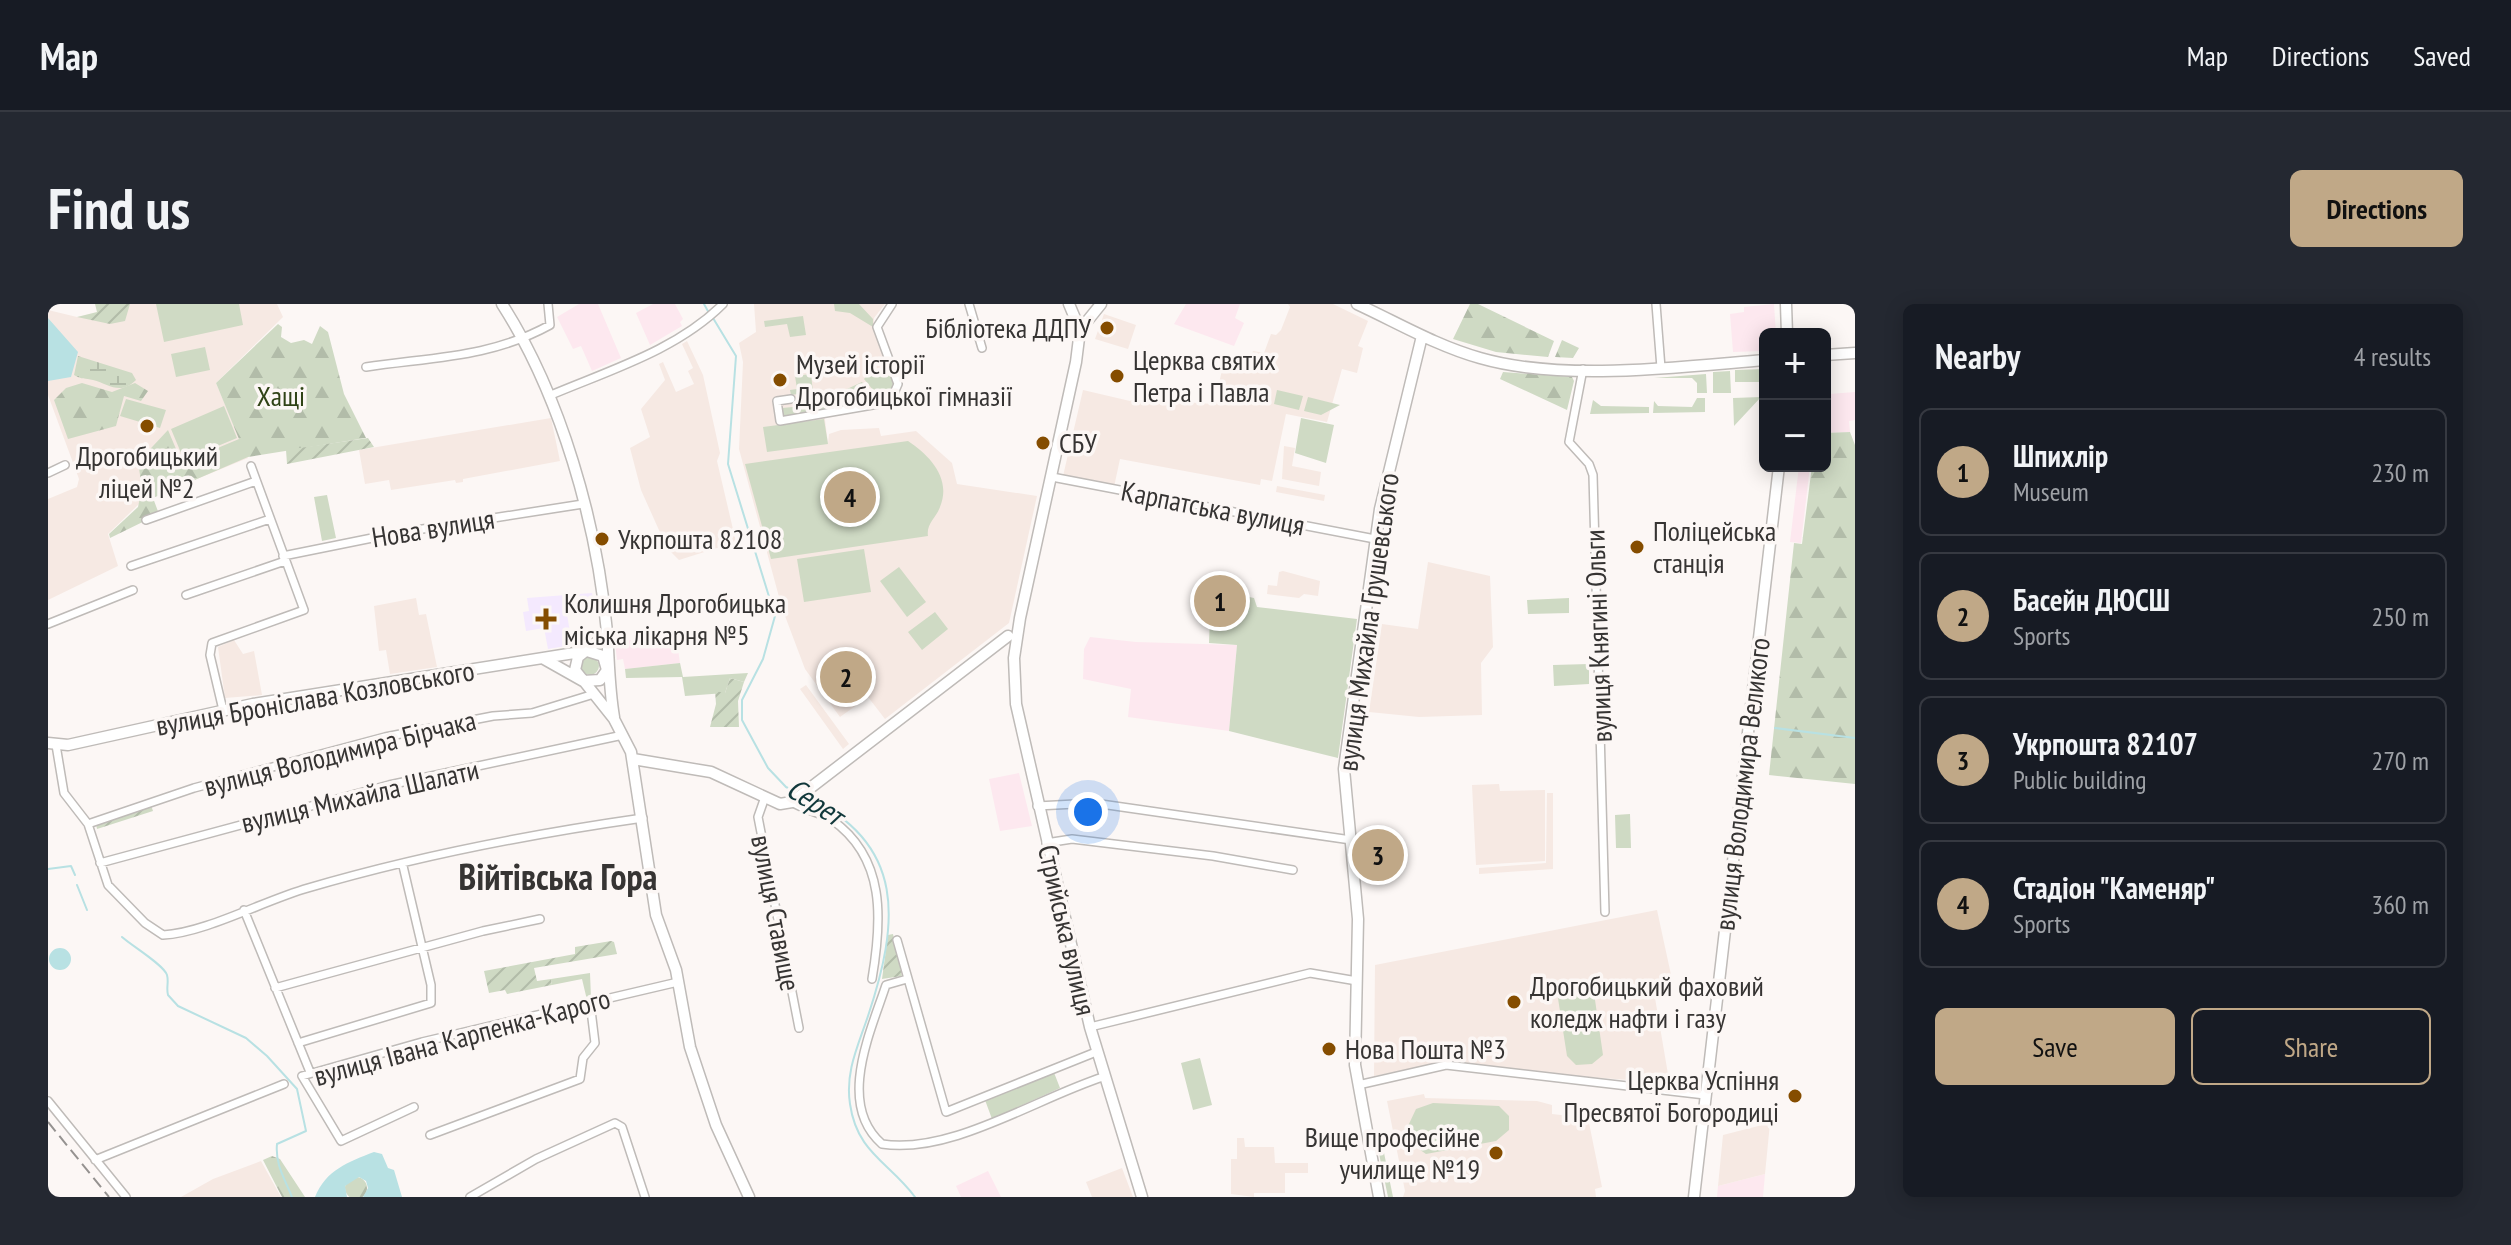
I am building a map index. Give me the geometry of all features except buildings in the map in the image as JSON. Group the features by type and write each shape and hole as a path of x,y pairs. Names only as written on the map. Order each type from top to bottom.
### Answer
{"street":[{"path":"502,304 551,395 566,438 583,504 607,634 607,665 614,719"},
{"path":"366,367 466,355 523,339 550,325 548,304"},
{"path":"551,395 657,350 723,304"},
{"path":"791,399 777,401 780,421 890,402 898,384 877,327 892,304"},
{"path":"969,304 982,348"},
{"path":"1069,304 1080,330 1101,304"},
{"path":"1357,304 1422,336 1501,363 1583,369 1661,368 1759,360"},
{"path":"1656,304 1661,368"},
{"path":"1786,304 1787,328"},
{"name":"Стрийська вулиця","path":"1080,330 1052,477 1020,618 1011,640 1016,704 1037,806 1096,1052 1142,1197"},
{"name":"вулиця Михайла Грушевського","path":"1379,1197 1358,1085 1355,1051 1358,919 1345,763 1375,539 1422,336"},
{"path":"1831,355 1855,353"},
{"name":"вулиця Княгині Ольги","path":"1583,369 1569,442 1589,464 1593,475 1605,912"},
{"path":"48,473 65,465"},
{"path":"223,710 210,646 217,640 304,610 251,466"},
{"name":"вулиця Володимира Великого","path":"1694,1197 1778,472"},
{"name":"Карпатська вулиця","path":"1052,477 1375,539"},
{"path":"146,520 256,481"},
{"name":"Нова вулиця","path":"186,595 284,559 342,544 583,504"},
{"path":"131,566 270,519"},
{"path":"48,624 133,590"},
{"path":"607,634 583,652 575,666 580,678 614,719 633,759 656,915 678,982 693,1059 720,1135 749,1197"},
{"path":"633,759 711,772 780,804 795,801 992,645 1011,640"},
{"path":"583,652 599,653 607,665"},
{"name":"вулиця Броніслава Козловського","path":"52,744 223,710 583,652"},
{"path":"544,659 587,682 600,680 607,665"},
{"name":"вулиця Володимира Бірчака","path":"88,824 194,788 370,741 493,716 541,711 594,694"},
{"name":"вулиця Михайла Шалати","path":"100,863 389,785 623,735"},
{"path":"52,744 64,793 88,824 114,894 163,935 305,889 541,832 643,818"},
{"name":"вулиця Ставище","path":"765,797 758,817 799,1028"},
{"path":"795,801 830,819 857,844 868,862 878,903 872,979"},
{"path":"1037,806 1094,803 1351,840"},
{"path":"1046,843 1072,839 1213,856 1293,870"},
{"path":"298,1043 429,1006 432,995 403,866"},
{"path":"244,910 310,1072"},
{"path":"275,988 422,946 540,919"},
{"path":"897,940 946,1112 1096,1052"},
{"path":"1090,1027 1310,973 1357,981"},
{"path":"907,979 886,985 856,1079 869,1128 882,1144 918,1146 940,1141 1061,1090 1103,1077"},
{"name":"вулиця Івана Карпенка-Карого","path":"414,1107 341,1141 302,1076 678,982"},
{"path":"430,1135 580,1079 583,1058 595,1043 590,1002"},
{"path":"1358,1085 1446,1065 1705,1095"},
{"path":"95,1160 284,1084"},
{"path":"48,1101 126,1197"},
{"path":"470,1197 536,1159 615,1123 622,1127 645,1197"}],"shaded area":[{"name":"Дрогобицький ліцей №2","path":"130,304 277,304 283,317 216,383 248,458 141,502 108,534 118,566 48,600 48,499 77,487 79,479 48,395 48,310 77,317 124,315"},
{"path":"579,304 598,304 621,358 592,371 581,346 573,349 557,317"},
{"path":"653,304 675,304 683,319 680,322 682,326 650,345 636,313"},
{"path":"754,304 885,304 874,318 874,327 896,384 887,399 824,412 828,443 829,434 841,430 879,428 881,436 916,431 952,463 957,484 1037,496 1009,623 885,719 868,697 840,717 805,669 782,608 739,449 743,362 739,343 756,332"},
{"path":"1186,304 1240,304 1235,318 1244,323 1234,346 1174,324"},
{"path":"1288,304 1333,304 1368,321 1358,346 1363,348 1357,373 1342,369 1327,422 1286,414 1272,481 1261,479 1260,485 1120,459 1114,487 1063,476 1083,390 1130,401 1138,395 1166,401 1214,404 1224,362 1248,368 1253,351 1264,353 1271,334 1276,335 1281,330 1290,307"},
{"path":"1774,304 1776,328 1759,328 1759,351 1733,352 1730,314 1744,312 1744,307"},
{"name":"Бібліотека ДДПУ","path":"1104,314 1136,325 1128,349 1095,339"},
{"path":"687,341 703,375 720,453 717,461 736,542 679,560 667,548 641,490 630,448 650,437 641,409 665,380 659,364 663,362 676,392 694,384 688,371 693,368 682,344"},
{"path":"1855,392 1855,420 1849,421 1850,432 1831,433 1831,394"},
{"path":"551,418 560,461 463,479 463,482 456,483 455,480 391,490 389,480 365,484 359,450"},
{"path":"1284,446 1295,448 1292,466 1321,472 1319,486 1282,479"},
{"path":"1798,472 1809,472 1801,543 1790,542"},
{"path":"1277,486 1325,495 1324,501 1276,492"},
{"path":"1428,562 1490,576 1493,647 1481,663 1482,715 1419,717 1369,712 1382,624 1418,629"},
{"path":"1279,572 1320,581 1318,596 1304,594 1299,598 1267,594 1268,585 1277,586"},
{"name":"Колишня Дрогобицька міська лікарня №5","path":"592,593 595,610 567,614 572,645 548,649 544,628 526,631 523,612 529,611 527,598"},
{"path":"416,598 419,615 426,614 437,667 390,674 386,650 379,651 374,606"},
{"path":"676,635 680,663 625,669 623,659 617,660 615,642"},
{"path":"1090,637 1136,642 1237,645 1229,731 1128,717 1131,689 1083,679 1084,649"},
{"path":"234,640 243,654 254,651 262,695 225,698 218,647"},
{"path":"806,685 849,744 843,749 800,689"},
{"path":"1019,773 1032,826 1000,831 989,779"},
{"path":"1499,784 1500,791 1545,790 1545,861 1476,865 1472,785"},
{"path":"1547,793 1553,793 1553,869 1479,874 1479,868 1546,863"},
{"name":"Дрогобицький фаховий коледж нафти і газу","path":"1657,910 1673,984 1654,992 1669,1080 1655,1082 1499,1070 1447,1062 1374,1076 1375,965"},
{"name":"Вище професійне училище №19","path":"1424,1094 1425,1098 1537,1101 1552,1105 1552,1114 1588,1118 1602,1187 1595,1189 1596,1197 1403,1197 1405,1191 1387,1101"},
{"path":"1770,1123 1765,1174 1718,1186 1723,1135"},
{"path":"1237,1138 1244,1138 1245,1147 1274,1147 1275,1163 1308,1163 1308,1173 1285,1173 1285,1193 1254,1193 1254,1197 1231,1194 1231,1159 1237,1159"},
{"path":"261,1161 281,1197 181,1197 213,1179"},
{"path":"1122,1168 1133,1197 1092,1197 1086,1182"},
{"path":"988,1171 1001,1197 961,1197 956,1186"},
{"path":"1765,1174 1763,1197 1717,1197 1718,1186"}],"green space":[{"path":"95,304 130,304 125,321 110,324 77,317 97,312"},
{"path":"156,304 239,304 243,325 164,342"},
{"path":"834,304 859,304 873,319 873,327 850,313 835,311"},
{"path":"1470,304 1478,304 1554,341 1548,357 1496,352 1453,339"},
{"path":"803,316 806,335 790,337 787,324 765,327 764,321"},
{"name":"Хащі","path":"278,324 282,327 281,337 291,343 304,340 312,344 320,326 328,332 344,394 366,438 248,457 153,498 159,514 110,538 109,534 138,507 142,488 138,462 168,430 182,463 239,439 216,383"},
{"path":"1562,340 1579,348 1573,358 1555,357"},
{"path":"205,347 210,370 176,377 171,354"},
{"path":"78,356 132,373 136,380 120,388 79,378 74,375"},
{"path":"873,368 892,377 894,383 891,394 882,401 864,379"},
{"path":"1759,369 1759,382 1735,382 1735,370"},
{"path":"1730,371 1731,393 1713,393 1713,372"},
{"path":"1503,372 1572,377 1574,381 1567,410 1500,379"},
{"path":"811,374 813,392 791,395 790,390 797,389 795,376"},
{"path":"1706,374 1707,393 1697,393 1697,383 1692,378 1654,378"},
{"path":"862,382 876,403 849,407 847,389"},
{"path":"82,383 112,392 135,383 148,391 141,401 124,396 116,426 68,439 54,400 66,388"},
{"path":"1277,390 1303,396 1299,410 1274,404"},
{"path":"842,394 844,407 783,416 782,408 793,407 793,401"},
{"path":"1308,397 1340,405 1321,415 1304,411"},
{"path":"1759,397 1734,426 1733,398"},
{"path":"1697,398 1705,398 1705,412 1653,413 1654,401 1658,406 1692,407"},
{"path":"126,399 166,410 160,428 120,416"},
{"path":"1593,400 1601,406 1649,407 1649,413 1590,414"},
{"path":"224,406 237,438 184,460 171,429"},
{"path":"1301,418 1334,425 1326,463 1295,453"},
{"path":"824,419 828,444 767,452 763,427"},
{"path":"1850,432 1855,445 1855,784 1769,775 1794,543 1802,544 1811,472 1831,472 1831,433"},
{"path":"368,438 374,447 287,464 286,450"},
{"path":"908,441 931,460 943,486 940,507 930,524 928,536 771,559 745,464"},
{"path":"327,495 336,538 322,541 314,497"},
{"path":"864,549 871,592 804,602 797,559"},
{"path":"899,567 926,602 907,617 880,581"},
{"path":"1211,589 1254,598 1257,607 1357,619 1338,758 1229,731 1237,645 1209,643"},
{"path":"1569,598 1569,613 1528,614 1527,600"},
{"path":"935,612 948,629 922,650 908,632"},
{"path":"590,657 599,666 590,675 581,666"},
{"path":"680,663 683,677 748,673 744,682 730,678 725,693 685,696 682,677 626,678 625,669"},
{"path":"1589,664 1589,684 1554,686 1553,665"},
{"path":"730,678 744,682 738,701 739,727 710,727 716,704 715,691 725,693"},
{"path":"151,805 153,811 97,829 96,824"},
{"path":"1630,814 1631,848 1616,848 1615,815"},
{"path":"893,934 902,976 882,979 888,935"},
{"path":"611,941 617,954 534,968 537,981 551,979 552,985 507,994 505,990 489,993 484,971 575,954 575,947"},
{"path":"590,973 591,998 587,1000 582,979 552,985 551,979"},
{"path":"1584,980 1593,986 1603,1055 1592,1064 1576,1065 1567,1056 1557,992 1563,983"},
{"path":"1200,1058 1212,1105 1193,1110 1181,1063"},
{"path":"1053,1070 1060,1088 992,1119 985,1100"},
{"path":"1433,1103 1499,1106 1509,1116 1509,1130 1496,1141 1426,1154 1413,1145 1408,1126 1416,1109"},
{"path":"1381,1138 1393,1197 1388,1197 1376,1139"},
{"path":"272,1156 280,1159 305,1197 282,1197 263,1160"},
{"path":"356,1177 364,1180 367,1188 364,1196 356,1199 348,1196 345,1188 348,1180"}],"water":[{"path":"48,318 78,352 71,377 48,381"},
{"path":"60,948 71,959 60,970 49,959"},
{"path":"374,1152 382,1154 388,1168 394,1170 402,1197 363,1197 368,1188 366,1181 359,1177 345,1186 347,1197 315,1197 332,1174"}],"waterway":[{"name":"Серет","path":"704,304 709,313"},
{"name":"Серет","path":"713,318 736,356 728,464 775,616 763,659 742,700 742,720 768,768 786,787 798,793"},
{"path":"1775,728 1855,738"},
{"name":"Серет","path":"807,797 840,816 863,838 878,862 887,889 889,918 886,949 851,1070 850,1104 859,1134 867,1146 915,1197"},
{"path":"48,869 71,866 75,875"},
{"path":"77,885 87,910"},
{"path":"122,937 165,971 168,995 178,1006 246,1038 297,1089 306,1131 277,1144 279,1165 292,1197"}],"railway":[{"path":"48,1122 109,1197"}],"place":[{"name":"Бібліотека ДДПУ","path":"1107,328"},
{"name":"Церква святих Петра і Павла","path":"1117,376"},
{"name":"Музей історії Дрогобицької гімназії","path":"780,380"},
{"name":"Дрогобицький ліцей №2","path":"147,426"},
{"name":"СБУ","path":"1043,443"},
{"name":"Стадіон \"Каменяр\"","path":"850,497"},
{"name":"Укрпошта 82108","path":"602,539"},
{"name":"Поліцейська станція","path":"1637,547"},
{"name":"Шпихлір","path":"1220,601"},
{"name":"Колишня Дрогобицька міська лікарня №5","path":"546,619"},
{"name":"Басейн ДЮСШ","path":"846,677"},
{"name":"Укрпошта 82107","path":"1378,855"},
{"name":"Дрогобицький фаховий коледж нафти і газу","path":"1514,1002"},
{"name":"Нова Пошта №3","path":"1329,1049"},
{"name":"Церква Успіння Пресвятої Богородиці","path":"1795,1096"},
{"name":"Вище професійне училище №19","path":"1496,1153"}],"district":[{"name":"Війтівська Гора","path":"558,877"}]}
